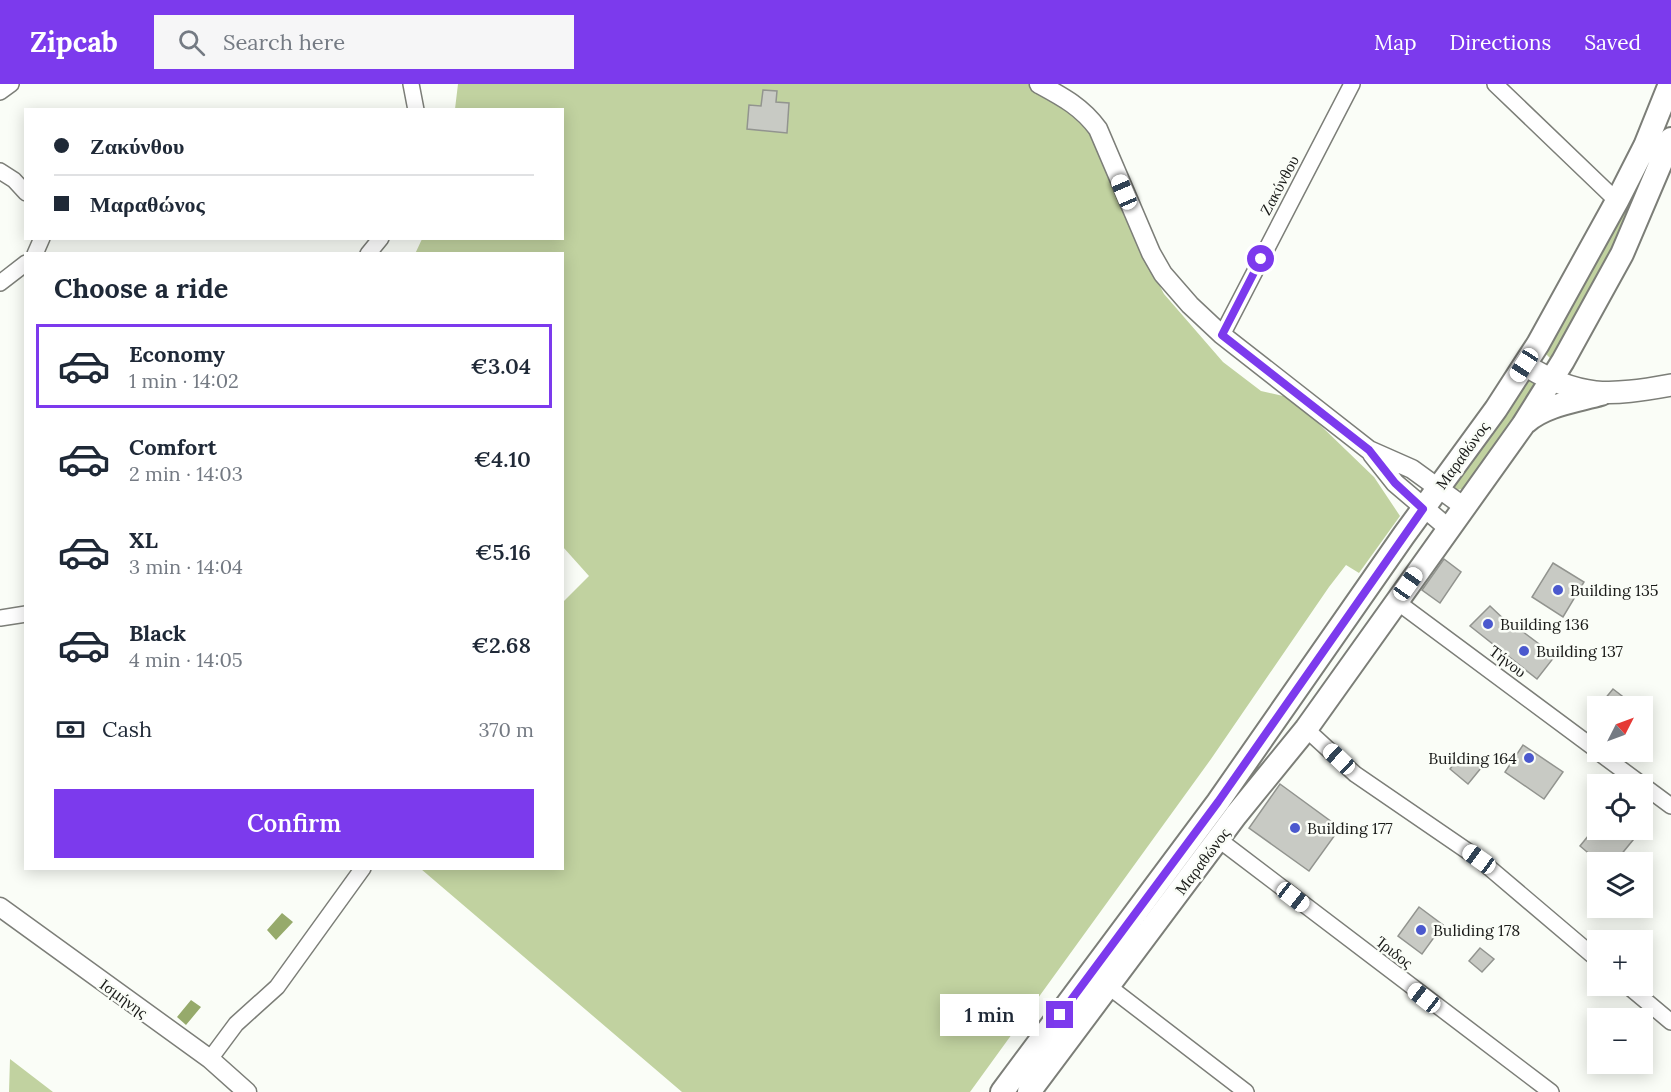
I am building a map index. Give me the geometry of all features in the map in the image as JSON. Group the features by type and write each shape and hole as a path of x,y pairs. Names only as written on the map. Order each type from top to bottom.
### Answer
{"main road":[{"name":"Μαραθώνος","path":"1002,1092 1218,802 1524,365 1617,201 1645,146 1670,84"},
{"name":"Μαραθώνος","path":"1029,1092 1218,839 1306,729 1523,425 1551,381 1622,254 1671,140"},
{"path":"1524,365 1551,381 1601,394"},
{"path":"1523,425 1535,414 1601,394 1627,393 1671,385"}],"street":[{"path":"0,92 11,84"},
{"path":"411,84 416,108"},
{"name":"Ζακύνθου","path":"1222,335 1352,84"},
{"path":"1495,84 1617,201"},
{"path":"1042,85 1070,100 1086,113 1098,129 1142,234 1163,274 1190,305 1222,335 1369,450 1412,470 1463,506"},
{"path":"0,171 14,180 24,191"},
{"path":"0,283 24,265"},
{"path":"1369,450 1395,483 1448,528"},
{"name":"Τήνου","path":"1396,600 1587,743"},
{"path":"0,618 24,614"},
{"path":"1306,729 1355,774 1479,859 1587,951"},
{"name":"Τήνου","path":"1613,762 1671,806"},
{"name":"Ίριδος","path":"1218,839 1551,1092"},
{"path":"210,1059 236,1024 277,987 362,870"},
{"name":"Ισμήνης","path":"0,907 210,1059 247,1092"},
{"path":"1108,986 1246,1092"},
{"path":"1640,996 1671,1022"}],"shaded area":[{"path":"458,84 1048,84 1093,136 1130,228 1164,294 1223,362 1261,391 1292,398 1374,477 1400,516 1359,573 1346,565 1329,587 1211,759 970,1092 682,1092 422,870 564,870 564,601 589,576 564,548 564,252 416,252 422,240 564,240 564,108 455,108"},
{"path":"1627,202 1635,206 1553,358 1550,358 1545,353"},
{"path":"1528,380 1533,381 1535,388 1463,489 1456,490 1453,484"},
{"path":"282,913 293,922 276,940 267,930"},
{"path":"191,1000 201,1007 186,1025 177,1017"},
{"path":"10,1059 53,1092 9,1092"}],"building":[{"path":"763,90 777,91 776,102 789,103 787,133 747,129 749,105 761,106"},
{"path":"1444,559 1461,572 1440,603 1422,590"},
{"name":"Building 135","path":"1553,563 1584,582 1563,617 1532,597"},
{"name":"Building 137","path":"1490,606 1509,624 1510,622 1555,656 1537,679 1470,626"},
{"path":"1613,689 1622,696 1607,696"},
{"name":"Building 164","path":"1523,745 1563,772 1544,799 1505,772"},
{"path":"1463,753 1481,768 1468,784 1450,769"},
{"name":"Building 177","path":"1280,784 1340,828 1309,871 1249,828"},
{"path":"1587,837 1587,840 1633,840 1623,852 1587,852 1580,846"},
{"name":"Buliding 178","path":"1419,907 1443,925 1422,954 1398,936"},
{"path":"1480,948 1494,959 1482,972 1469,961"}],"place":[{"name":"Building 135","path":"1558,590"},
{"name":"Building 136","path":"1488,624"},
{"name":"Building 137","path":"1524,651"},
{"name":"Building 164","path":"1529,758"},
{"name":"Building 177","path":"1295,828"},
{"name":"Buliding 178","path":"1421,930"}],"route":[{"path":"1060,1015 1218,802 1423,509 1395,483 1369,450 1222,335 1261,259"}]}
